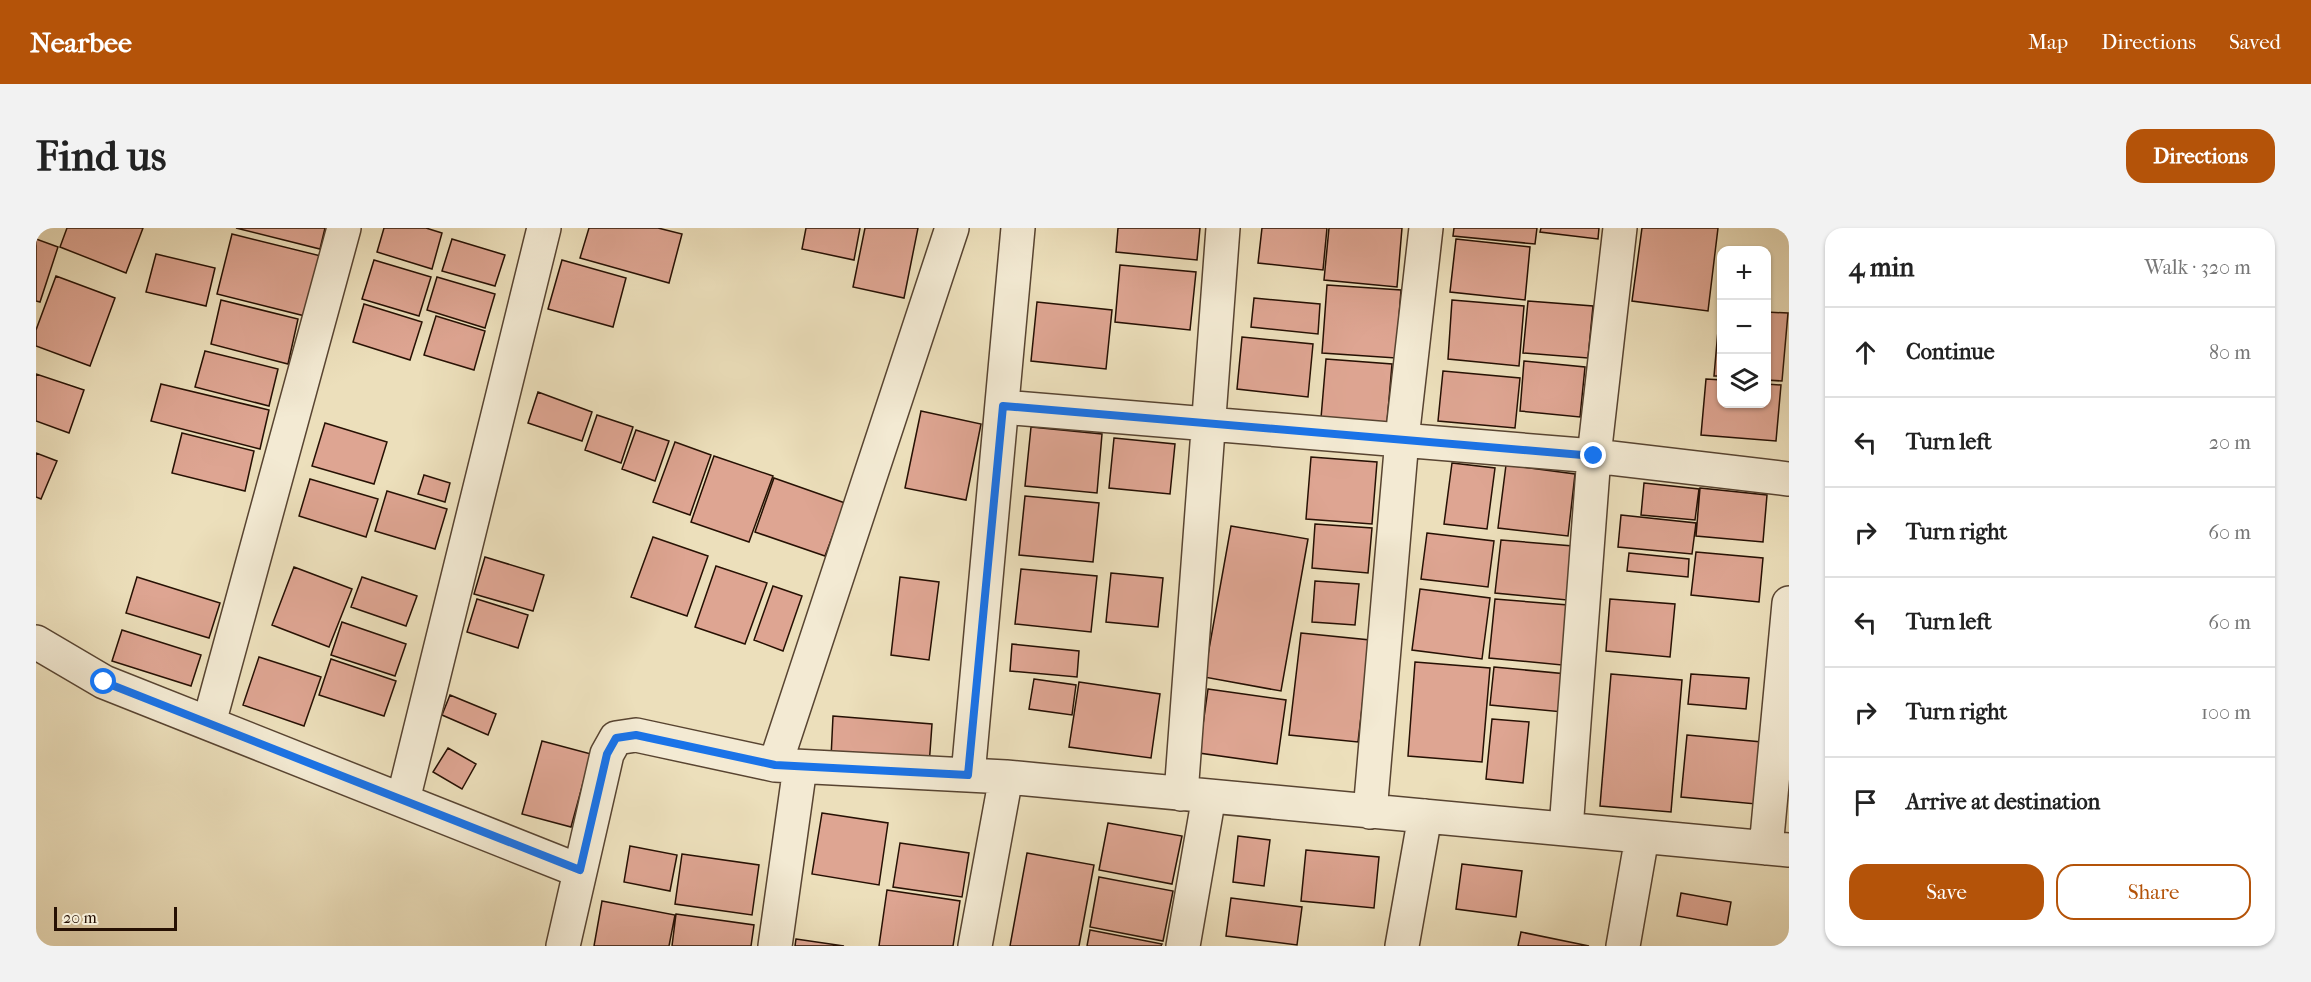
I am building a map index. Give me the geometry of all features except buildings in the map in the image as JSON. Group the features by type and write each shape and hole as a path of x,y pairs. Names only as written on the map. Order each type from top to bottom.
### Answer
{"street":[{"path":"209,723 344,228"},
{"path":"403,800 544,228"},
{"path":"775,946 788,766 952,228"},
{"path":"968,775 1018,228"},
{"path":"1183,946 1195,795 1207,423 1223,228"},
{"path":"1370,812 1402,440 1426,228"},
{"path":"1566,830 1594,456 1620,228"},
{"path":"1003,406 1594,456 1789,479"},
{"path":"564,946 607,754 616,738 636,735 788,766 1006,777 1778,849 1789,603"},
{"path":"36,642 104,682 580,870"},
{"path":"975,946 1006,777"},
{"path":"1402,946 1425,816"},
{"path":"1623,946 1642,837"}],"route":[{"path":"104,682 580,870 607,754 616,738 636,735 775,765 968,775 1003,406 1594,456"}]}
